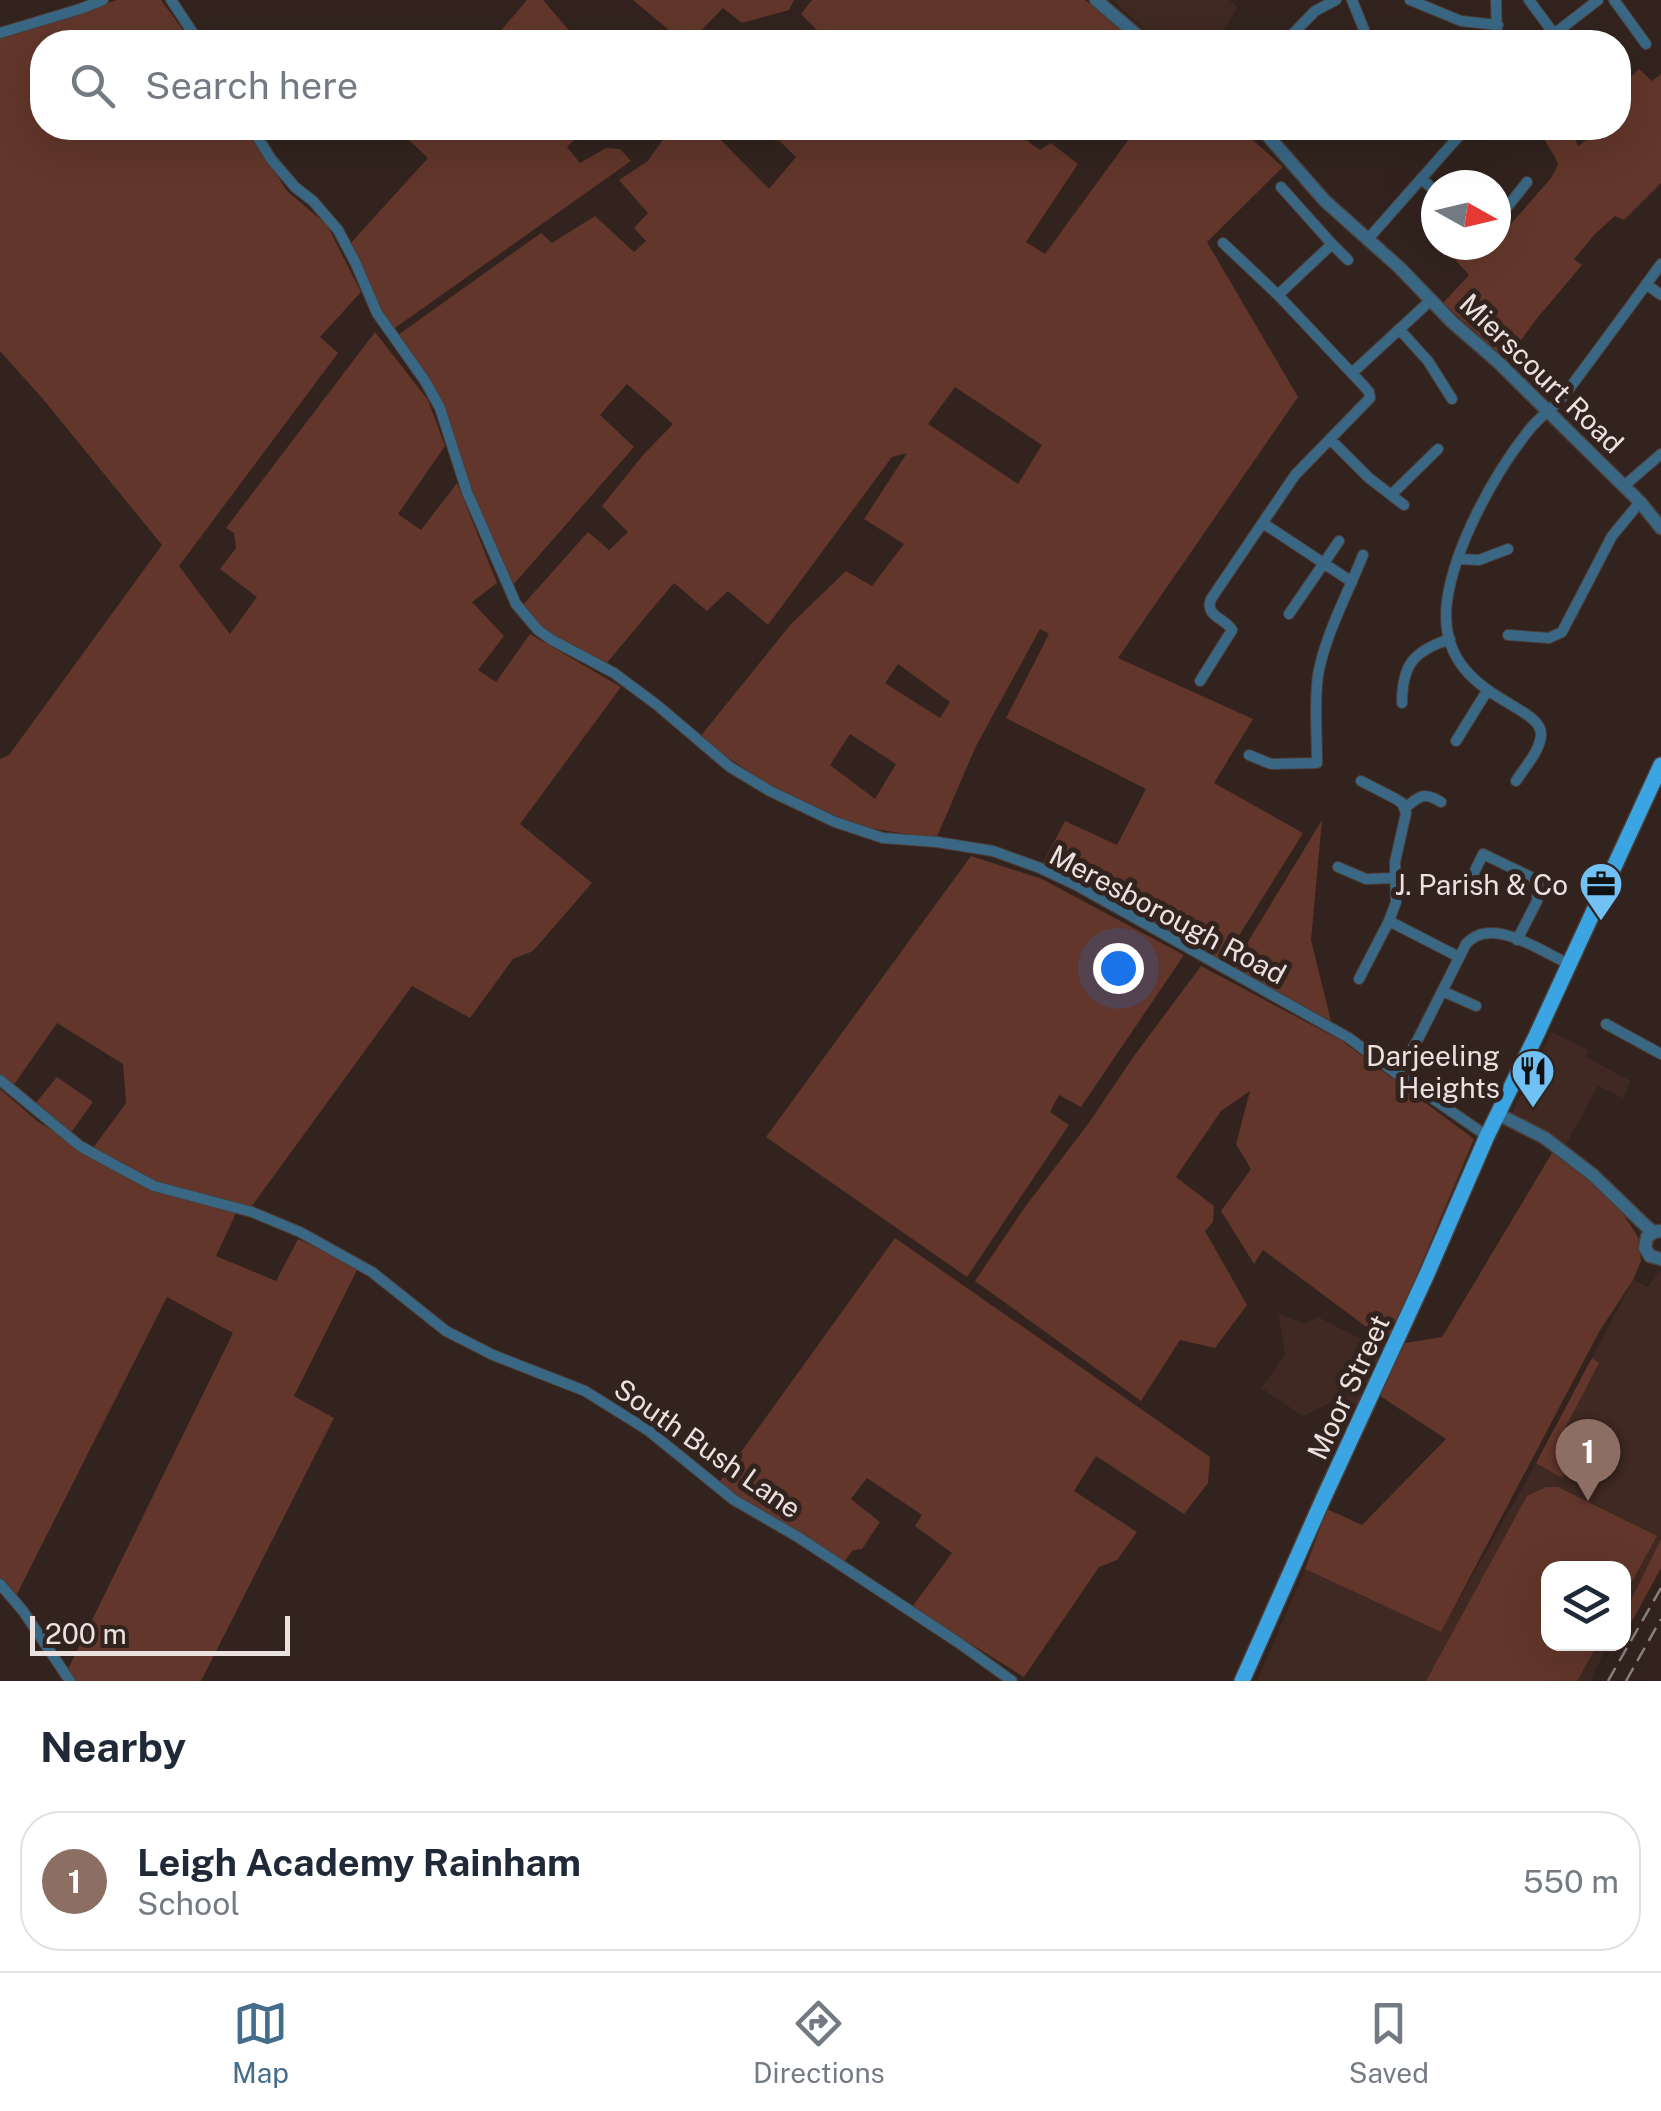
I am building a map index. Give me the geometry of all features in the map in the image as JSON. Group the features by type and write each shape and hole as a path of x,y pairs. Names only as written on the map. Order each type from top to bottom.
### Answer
{"main road":[{"name":"Moor Street","path":"1242,1681 1487,1136 1656,790 1661,765"}],"street":[{"path":"0,33 102,0"},
{"path":"171,0 191,30"},
{"path":"1096,0 1131,30"},
{"path":"1297,30 1315,11 1336,0"},
{"path":"1352,0 1364,30"},
{"path":"1410,0 1461,21 1498,25"},
{"path":"1496,0 1498,30"},
{"path":"1529,0 1551,30"},
{"path":"1566,30 1598,0"},
{"path":"1614,0 1646,44"},
{"name":"Meresborough Road","path":"260,140 295,188 313,201 338,230 377,314 425,381 440,408 467,492 516,604 538,630 614,673 730,767 770,791 835,822 882,838 993,851 1040,868 1349,1038 1487,1136"},
{"name":"Mierscourt Road","path":"1271,140 1310,186 1548,411 1661,528"},
{"path":"1430,170 1456,140"},
{"path":"1368,239 1421,180"},
{"path":"1511,202 1527,182"},
{"path":"1281,187 1348,260"},
{"path":"1200,681 1232,630 1210,612 1209,604 1295,475 1370,398 1352,373 1223,243"},
{"path":"1278,295 1332,244"},
{"path":"1516,781 1538,746 1540,727 1527,713 1487,691 1463,668 1450,639 1446,613 1459,559 1495,481 1526,434 1563,397 1661,264"},
{"path":"1646,284 1661,295"},
{"path":"1352,373 1431,300"},
{"path":"1399,328 1428,361 1452,399"},
{"path":"1331,440 1369,478 1404,505"},
{"path":"1390,495 1438,449"},
{"path":"1624,486 1661,454"},
{"path":"1508,635 1549,638 1562,632 1612,536 1640,502"},
{"path":"1262,524 1352,582"},
{"path":"1289,614 1339,541"},
{"path":"1459,559 1480,560 1508,549"},
{"path":"1249,755 1271,764 1317,763 1318,678 1329,636 1363,555"},
{"path":"1402,703 1404,676 1412,660 1450,639"},
{"path":"1456,741 1487,691"},
{"path":"1359,979 1396,902 1395,862 1406,818 1405,808 1396,799 1361,781"},
{"path":"1405,808 1420,796 1431,795 1442,802"},
{"path":"1472,877 1483,854 1538,884 1537,901 1518,940"},
{"path":"1338,867 1366,879 1394,878"},
{"path":"1389,921 1460,957"},
{"path":"1397,1074 1470,940 1494,931 1569,964"},
{"path":"1442,991 1476,1006"},
{"path":"1606,1024 1658,1048"},
{"name":"South Bush Lane","path":"0,1080 67,1136 122,1169 154,1186 252,1212 300,1232 372,1272 446,1331 599,1399 649,1431 734,1500 798,1537 1012,1681"},
{"path":"1498,1114 1546,1138 1626,1204 1635,1216 1650,1256 1661,1259"},
{"path":"1635,1216 1658,1231 1647,1237 1645,1246"},
{"path":"0,1584 70,1681"}],"shaded area":[{"path":"117,0 161,0 183,30 30,30 30,140 255,140 287,191 327,225 361,292 320,337 338,353 179,566 230,634 257,597 220,569 236,548 234,533 226,528 375,332 428,400 445,446 398,514 421,530 457,483 497,583 472,602 504,636 478,670 496,682 530,634 621,687 520,824 592,883 533,951 513,959 470,1018 412,986 251,1207 156,1182 93,1148 126,1103 123,1064 57,1023 13,1086 0,1076 0,759 9,755 162,545 0,351 0,39"},
{"path":"527,0 543,0 569,30 501,30"},
{"path":"633,0 794,0 789,10 742,23 723,8 702,30 669,30"},
{"path":"812,0 1085,0 1121,30 817,30 801,14"},
{"path":"1112,0 1229,0 1238,7 1224,30 1146,30"},
{"path":"1639,69 1652,81 1661,74 1661,183 1624,220 1615,216 1595,234 1574,259 1582,265 1507,360 1443,303 1469,275 1456,260 1511,260 1511,224 1558,165 1546,140 1576,140 1579,146 1586,140 1631,140 1631,76"},
{"path":"409,140 574,140 567,147 580,163 606,148 620,149 631,161 392,330 349,245 428,158"},
{"path":"663,140 721,140 769,189 796,157 778,140 1026,140 1040,150 1051,143 1078,164 1026,242 1045,254 1128,140 1253,140 1283,167 1207,242 1298,397 1118,658 1253,719 1214,783 1303,833 1222,963 1095,890 1042,865 1065,821 1117,845 1146,789 1006,718 1049,634 1040,629 976,746 936,839 857,826 763,781 699,738 791,624 846,571 872,586 904,544 864,519 907,453 892,457 768,625 728,591 707,611 674,583 605,665 542,630 522,606 588,532 609,550 628,532 602,506 673,424 627,384 600,415 634,447 513,585 465,474 444,406 398,335 541,233 552,243 595,216 634,252 646,241 634,228 648,213 619,180 648,161","holes":["955,387 1042,445 1018,484 928,424","898,664 950,702 940,718 885,683","850,734 896,764 875,799 830,765"]},
{"path":"1322,820 1311,940 1331,1021 1232,968"},
{"path":"971,856 1042,879 1184,955 1081,1107 1059,1095 1050,1112 1069,1125 967,1277 766,1137"},
{"path":"1201,966 1342,1041 1474,1139 1388,1343 1263,1250 1254,1264 1221,1211 1251,1169 1236,1144 1250,1091 1221,1111 1176,1177 1214,1206 1213,1222 1205,1231 1247,1305 1215,1348 1180,1340 1141,1401 975,1281"},
{"path":"1551,1032 1589,1050 1585,1056 1630,1081 1623,1098 1598,1086 1564,1148 1512,1113"},
{"path":"57,1077 93,1102 70,1134 34,1105"},
{"path":"0,1089 37,1121 107,1165 237,1211 216,1256 276,1281 298,1239 358,1268 294,1396 334,1418 201,1681 76,1681 67,1671 233,1333 167,1297 16,1596 0,1578"},
{"path":"1552,1153 1614,1200 1638,1237 1641,1261 1599,1332 1441,1632 1305,1569 1327,1509 1362,1525 1446,1439 1380,1396 1405,1343 1442,1337"},
{"path":"895,1238 1210,1457 1208,1483 1184,1514 1096,1456 1074,1491 1137,1532 1117,1560 1099,1567 1024,1677 912,1607 952,1553 915,1526 922,1515 867,1478 851,1499 880,1522 862,1549 853,1550 842,1565 718,1484"},
{"path":"1661,1270 1661,1539 1631,1600 1631,1561 1541,1561 1541,1651 1605,1651 1590,1681 1257,1681 1305,1569 1441,1631 1633,1280 1648,1287"},
{"path":"1278,1313 1304,1324 1318,1317 1383,1350 1354,1413 1333,1401 1303,1416 1261,1388 1285,1355"},
{"path":"1592,1358 1599,1363 1558,1442 1567,1470 1562,1478 1536,1463"},
{"path":"1546,1487 1558,1487 1657,1536 1631,1583 1631,1561 1541,1561 1541,1651 1594,1651 1577,1681 1426,1681 1527,1496"},
{"path":"1661,1539 1661,1568 1631,1623 1631,1600"}],"railway":[{"path":"1608,1681 1661,1588"},
{"path":"1626,1681 1661,1619"}],"place":[{"name":"J. Parish & Co","path":"1601,922"},
{"name":"Darjeeling Heights","path":"1533,1109"},
{"name":"Leigh Academy Rainham","path":"1588,1501"}]}
